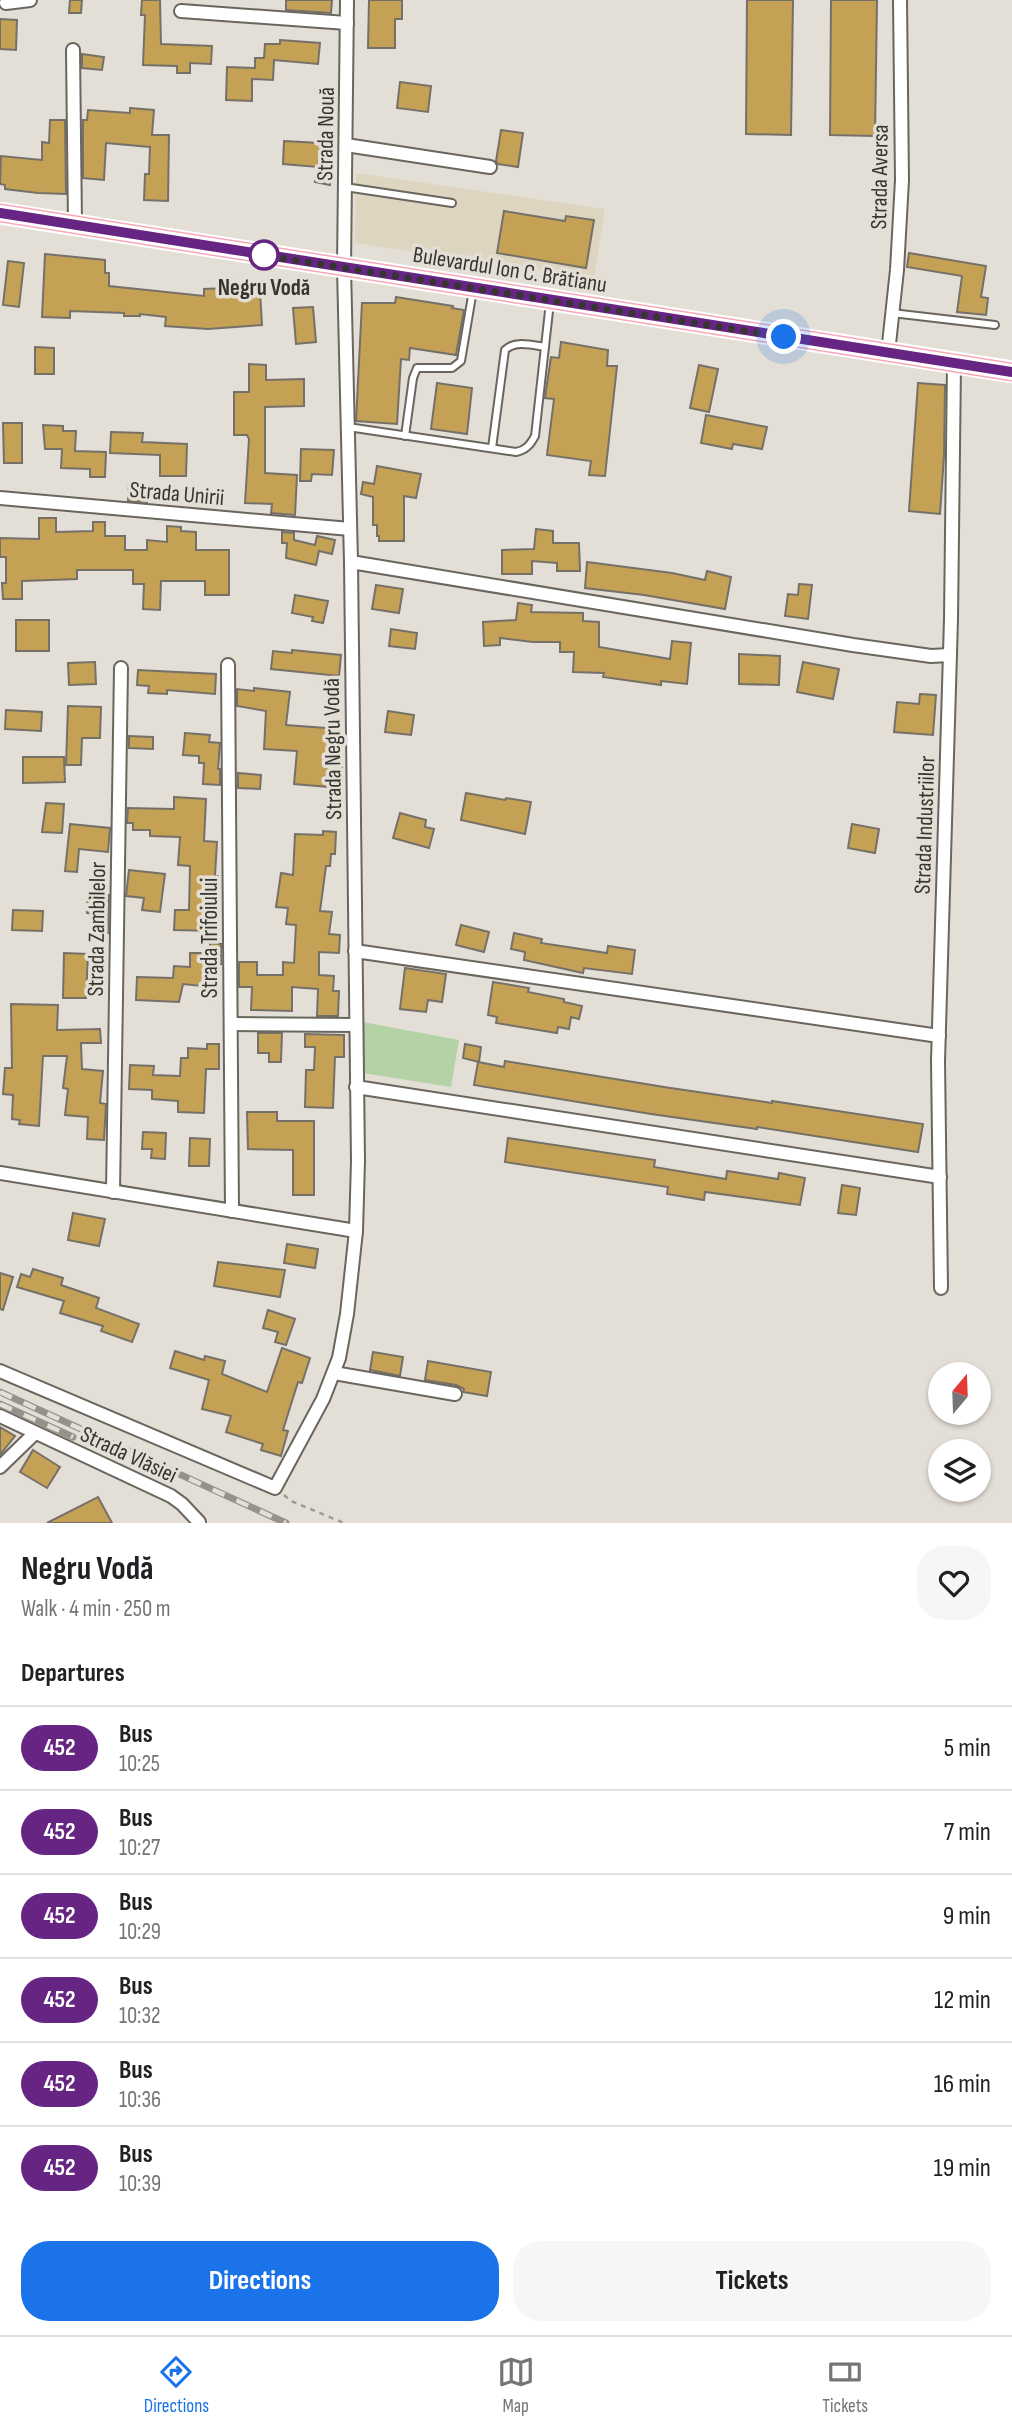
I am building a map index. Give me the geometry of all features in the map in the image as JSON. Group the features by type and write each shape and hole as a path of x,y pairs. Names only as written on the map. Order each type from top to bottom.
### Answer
{"main road":[{"name":"Bulevardul Ion C. Brătianu","path":"0,213 1012,373"}],"street":[{"path":"6,3 30,0"},
{"name":"Strada Nouă","path":"344,268 347,0"},
{"name":"Strada Aversa","path":"888,353 902,180 900,0"},
{"path":"181,11 347,23"},
{"path":"73,50 75,225"},
{"path":"346,145 490,167"},
{"name":"Strada Negru Vodă","path":"275,1488 334,1373 347,1314 356,1231 351,562 344,268"},
{"name":"Strada Industriilor","path":"941,1288 939,1036 950,655 954,364"},
{"name":"Strada Unirii","path":"0,498 350,529"},
{"path":"351,562 853,645 950,655"},
{"name":"Strada Trifoiului","path":"228,665 233,1211"},
{"name":"Strada Zambilelor","path":"113,1192 121,668"},
{"path":"355,951 939,1036"},
{"path":"231,1024 356,1025"},
{"path":"356,1087 940,1177"},
{"path":"0,1173 356,1231"},
{"path":"0,1371 275,1488"},
{"path":"334,1373 455,1394"},
{"name":"Strada Vlăsiei","path":"0,1416 171,1496 182,1504 198,1523"},
{"path":"0,1466 35,1433"},
{"path":"198,1523 209,1523"}],"lane":[{"path":"345,187 452,203"},
{"path":"405,436 413,378 417,368 452,368 461,361 473,288"},
{"path":"348,427 516,452 524,450 535,436 550,300"},
{"path":"892,313 995,326"},
{"path":"492,448 505,350 516,344 545,347"}],"path":[{"path":"275,1488 291,1501 344,1523"}],"shaded area":[{"path":"356,173 605,209 594,278 355,243"}],"green space":[{"path":"363,1022 459,1040 451,1087 363,1073"}],"building":[{"path":"70,0 82,0 81,13 69,13"},
{"path":"142,0 160,0 161,44 212,46 211,64 190,63 190,73 177,73 177,66 143,65 145,15 141,15"},
{"path":"286,0 332,0 331,13 286,10"},
{"path":"369,0 402,0 402,19 395,19 395,48 368,48"},
{"path":"747,0 793,0 791,135 746,134"},
{"path":"831,0 877,0 875,136 830,135"},
{"path":"0,19 17,20 16,50 0,49"},
{"path":"280,40 320,43 318,64 274,60 273,80 252,79 252,101 226,100 227,67 255,68 255,58 264,58 265,44 280,44"},
{"path":"82,54 104,57 102,70 82,68"},
{"path":"400,82 431,86 428,112 397,108"},
{"path":"130,108 154,110 152,135 169,135 168,201 144,200 150,147 106,143 104,180 83,178 83,120 87,120 88,110 130,113"},
{"path":"50,120 65,120 66,194 5,189 5,185 0,184 1,156 42,160 42,142 49,143"},
{"path":"501,130 523,133 518,167 498,164 496,161"},
{"path":"284,141 320,143 318,167 283,164"},
{"path":"318,167 332,170 330,185 315,182"},
{"path":"504,211 565,221 566,216 594,220 586,268 497,253"},
{"path":"909,253 986,266 981,297 988,298 986,315 957,312 962,276 907,267"},
{"path":"45,254 105,260 109,286 204,296 204,289 226,288 226,292 260,291 262,325 208,329 165,326 166,317 70,311 70,318 42,317"},
{"path":"8,261 24,263 19,307 3,305"},
{"path":"396,297 464,310 456,355 410,348 409,360 401,359 397,424 356,421 362,303 395,303"},
{"path":"313,307 316,342 296,344 293,308"},
{"path":"561,342 608,350 607,366 617,366 605,476 589,475 591,461 547,455 554,399 545,398 551,357 559,358"},
{"path":"35,347 54,348 54,374 35,374"},
{"path":"249,364 266,365 266,380 304,379 304,406 265,407 265,473 297,475 295,515 271,513 272,504 245,503 249,439 247,435 234,435 234,392 249,392"},
{"path":"699,365 718,369 709,412 690,408"},
{"path":"437,383 472,388 467,434 431,429"},
{"path":"918,383 945,385 940,514 909,511"},
{"path":"706,415 767,427 762,449 733,444 732,449 701,443"},
{"path":"3,423 22,423 22,463 4,463"},
{"path":"43,425 63,426 63,431 76,431 75,451 106,452 105,477 90,477 90,469 61,468 62,449 45,449"},
{"path":"111,432 143,433 142,442 187,444 186,476 160,476 160,455 110,453"},
{"path":"301,449 334,450 332,475 312,474 311,481 300,481"},
{"path":"377,466 421,474 416,498 404,496 404,541 379,541 377,525 373,525 373,497 361,494 363,482 374,484"},
{"path":"129,484 148,485 147,502 128,501"},
{"path":"39,518 56,518 56,532 93,531 93,522 105,522 105,536 125,536 125,550 147,550 147,540 167,542 167,526 196,532 196,550 229,550 229,595 205,595 205,581 161,581 160,610 143,609 144,584 133,584 133,570 77,570 77,579 22,581 22,599 3,599 2,583 6,583 6,557 0,557 0,538 39,539"},
{"path":"536,529 553,531 553,543 579,543 580,571 557,571 557,563 532,561 532,574 502,574 502,550 534,549"},
{"path":"282,532 294,533 294,540 315,545 317,536 335,540 332,554 319,551 316,565 286,558 287,543 282,543"},
{"path":"587,562 705,580 707,571 731,577 725,609 585,588"},
{"path":"799,584 812,585 808,619 785,616 788,594 798,595"},
{"path":"376,585 403,589 399,613 372,609"},
{"path":"295,595 328,601 323,623 312,621 313,617 292,613"},
{"path":"518,603 532,605 531,612 583,613 583,621 599,622 599,647 670,659 672,641 691,643 687,684 661,681 661,685 603,677 604,673 573,672 574,652 560,652 560,642 500,638 500,645 484,646 483,622 516,620"},
{"path":"16,620 49,620 49,651 16,651"},
{"path":"391,629 417,633 415,649 389,646"},
{"path":"292,650 341,655 339,676 271,669 273,651 292,653"},
{"path":"739,654 780,656 779,685 739,684"},
{"path":"95,662 96,684 69,685 68,663"},
{"path":"803,662 839,669 833,699 797,692"},
{"path":"138,670 216,674 215,694 167,690 167,694 148,693 149,686 137,685"},
{"path":"254,688 290,692 286,725 326,728 326,731 337,732 335,765 342,766 340,788 294,784 297,751 264,749 266,711 237,706 237,689 254,691"},
{"path":"920,694 936,695 933,735 894,732 897,702 919,704"},
{"path":"68,706 101,707 100,738 82,738 81,765 66,765"},
{"path":"6,710 42,712 41,731 5,729"},
{"path":"388,711 414,715 411,735 385,732"},
{"path":"185,733 210,735 209,742 220,743 220,785 203,784 204,763 199,763 199,756 183,755"},
{"path":"129,736 153,737 153,749 129,748"},
{"path":"23,757 64,757 65,782 23,783"},
{"path":"238,773 261,775 260,789 238,788"},
{"path":"466,793 531,802 525,834 461,820"},
{"path":"174,797 206,799 204,841 217,842 217,931 174,930 175,910 189,910 190,866 178,865 180,837 150,836 150,830 133,830 133,823 127,823 128,808 174,809"},
{"path":"46,803 64,804 62,833 42,832"},
{"path":"400,813 426,820 425,827 434,829 429,848 393,838"},
{"path":"70,824 110,828 108,852 79,849 77,872 65,871"},
{"path":"852,824 879,829 875,853 848,848"},
{"path":"323,831 336,832 335,854 331,854 330,866 326,866 320,911 332,912 329,934 340,935 339,953 319,952 319,975 334,976 333,991 339,991 338,1016 317,1016 318,989 292,987 292,1011 251,1010 252,987 239,987 239,962 257,962 257,975 283,975 283,962 294,963 296,925 286,924 288,908 276,907 281,873 293,875 295,834 323,835"},
{"path":"129,870 165,874 160,912 142,910 144,898 126,896"},
{"path":"88,894 109,895 108,933 94,932 94,914 87,913"},
{"path":"13,910 43,911 42,931 12,930"},
{"path":"461,925 489,932 484,952 456,945"},
{"path":"514,933 542,939 541,943 607,953 608,946 635,950 632,974 584,968 583,973 524,960 525,952 511,949"},
{"path":"210,943 221,944 221,964 213,963 211,987 183,984 179,1002 136,1000 137,977 173,978 174,966 190,967 190,953 210,953"},
{"path":"64,953 88,954 86,998 63,998"},
{"path":"405,968 446,974 442,1002 428,1000 426,1012 400,1009"},
{"path":"493,982 529,988 528,992 564,999 564,1002 582,1006 579,1019 571,1017 569,1029 558,1027 557,1033 496,1023 497,1017 488,1015"},
{"path":"11,1004 58,1005 57,1030 100,1029 101,1043 81,1043 82,1069 103,1071 100,1103 106,1104 104,1140 87,1139 88,1117 65,1115 68,1089 63,1088 67,1056 43,1056 39,1126 19,1124 20,1120 12,1119 13,1095 3,1094 5,1068 12,1068"},
{"path":"258,1033 282,1033 281,1062 269,1062 269,1053 258,1053"},
{"path":"305,1034 344,1035 344,1057 335,1057 333,1108 305,1107 306,1070 314,1070 315,1047 305,1047"},
{"path":"207,1044 219,1044 219,1069 206,1069 204,1113 178,1112 178,1101 152,1099 152,1090 129,1089 130,1065 154,1066 153,1075 180,1076 181,1058 188,1058 188,1048 207,1049"},
{"path":"465,1044 481,1047 479,1062 463,1058"},
{"path":"505,1061 923,1124 918,1152 651,1114 474,1085 478,1062 504,1067"},
{"path":"247,1112 277,1112 277,1121 314,1121 314,1195 293,1195 293,1150 248,1149"},
{"path":"143,1132 166,1133 165,1159 151,1158 152,1149 142,1149"},
{"path":"190,1138 210,1139 209,1166 189,1166"},
{"path":"508,1138 655,1160 654,1167 726,1179 727,1171 778,1179 779,1173 805,1178 800,1205 705,1192 704,1200 667,1194 668,1187 505,1162"},
{"path":"842,1185 860,1188 856,1215 838,1213"},
{"path":"73,1213 105,1219 99,1246 68,1240"},
{"path":"287,1244 318,1249 315,1268 284,1263"},
{"path":"218,1262 285,1270 280,1297 214,1286"},
{"path":"33,1269 63,1278 61,1285 99,1298 96,1308 139,1324 132,1342 101,1331 103,1326 60,1313 64,1301 17,1287 21,1274 30,1277"},
{"path":"0,1273 13,1277 3,1310 0,1309"},
{"path":"268,1310 295,1319 286,1345 275,1342 278,1332 263,1328"},
{"path":"282,1348 310,1358 302,1383 298,1382 283,1430 288,1431 281,1456 261,1450 263,1444 226,1432 231,1416 202,1409 209,1380 170,1368 175,1351 204,1360 205,1356 225,1361 222,1374 267,1392"},
{"path":"373,1352 403,1357 400,1376 370,1370"},
{"path":"428,1361 491,1372 487,1396 463,1392 464,1389 456,1385 425,1380"},
{"path":"0,1427 15,1436 0,1455"},
{"path":"33,1450 60,1467 47,1488 20,1472"},
{"path":"98,1497 112,1523 47,1523"}],"railway":[{"path":"0,1392 286,1523"},
{"path":"0,1404 73,1437"}],"bus line":[{"name":"452","path":"0,213 1012,372"}],"place":[{"name":"Negru Vodă","path":"264,255"}],"route":[{"path":"264,255 255,254 784,337"}]}
